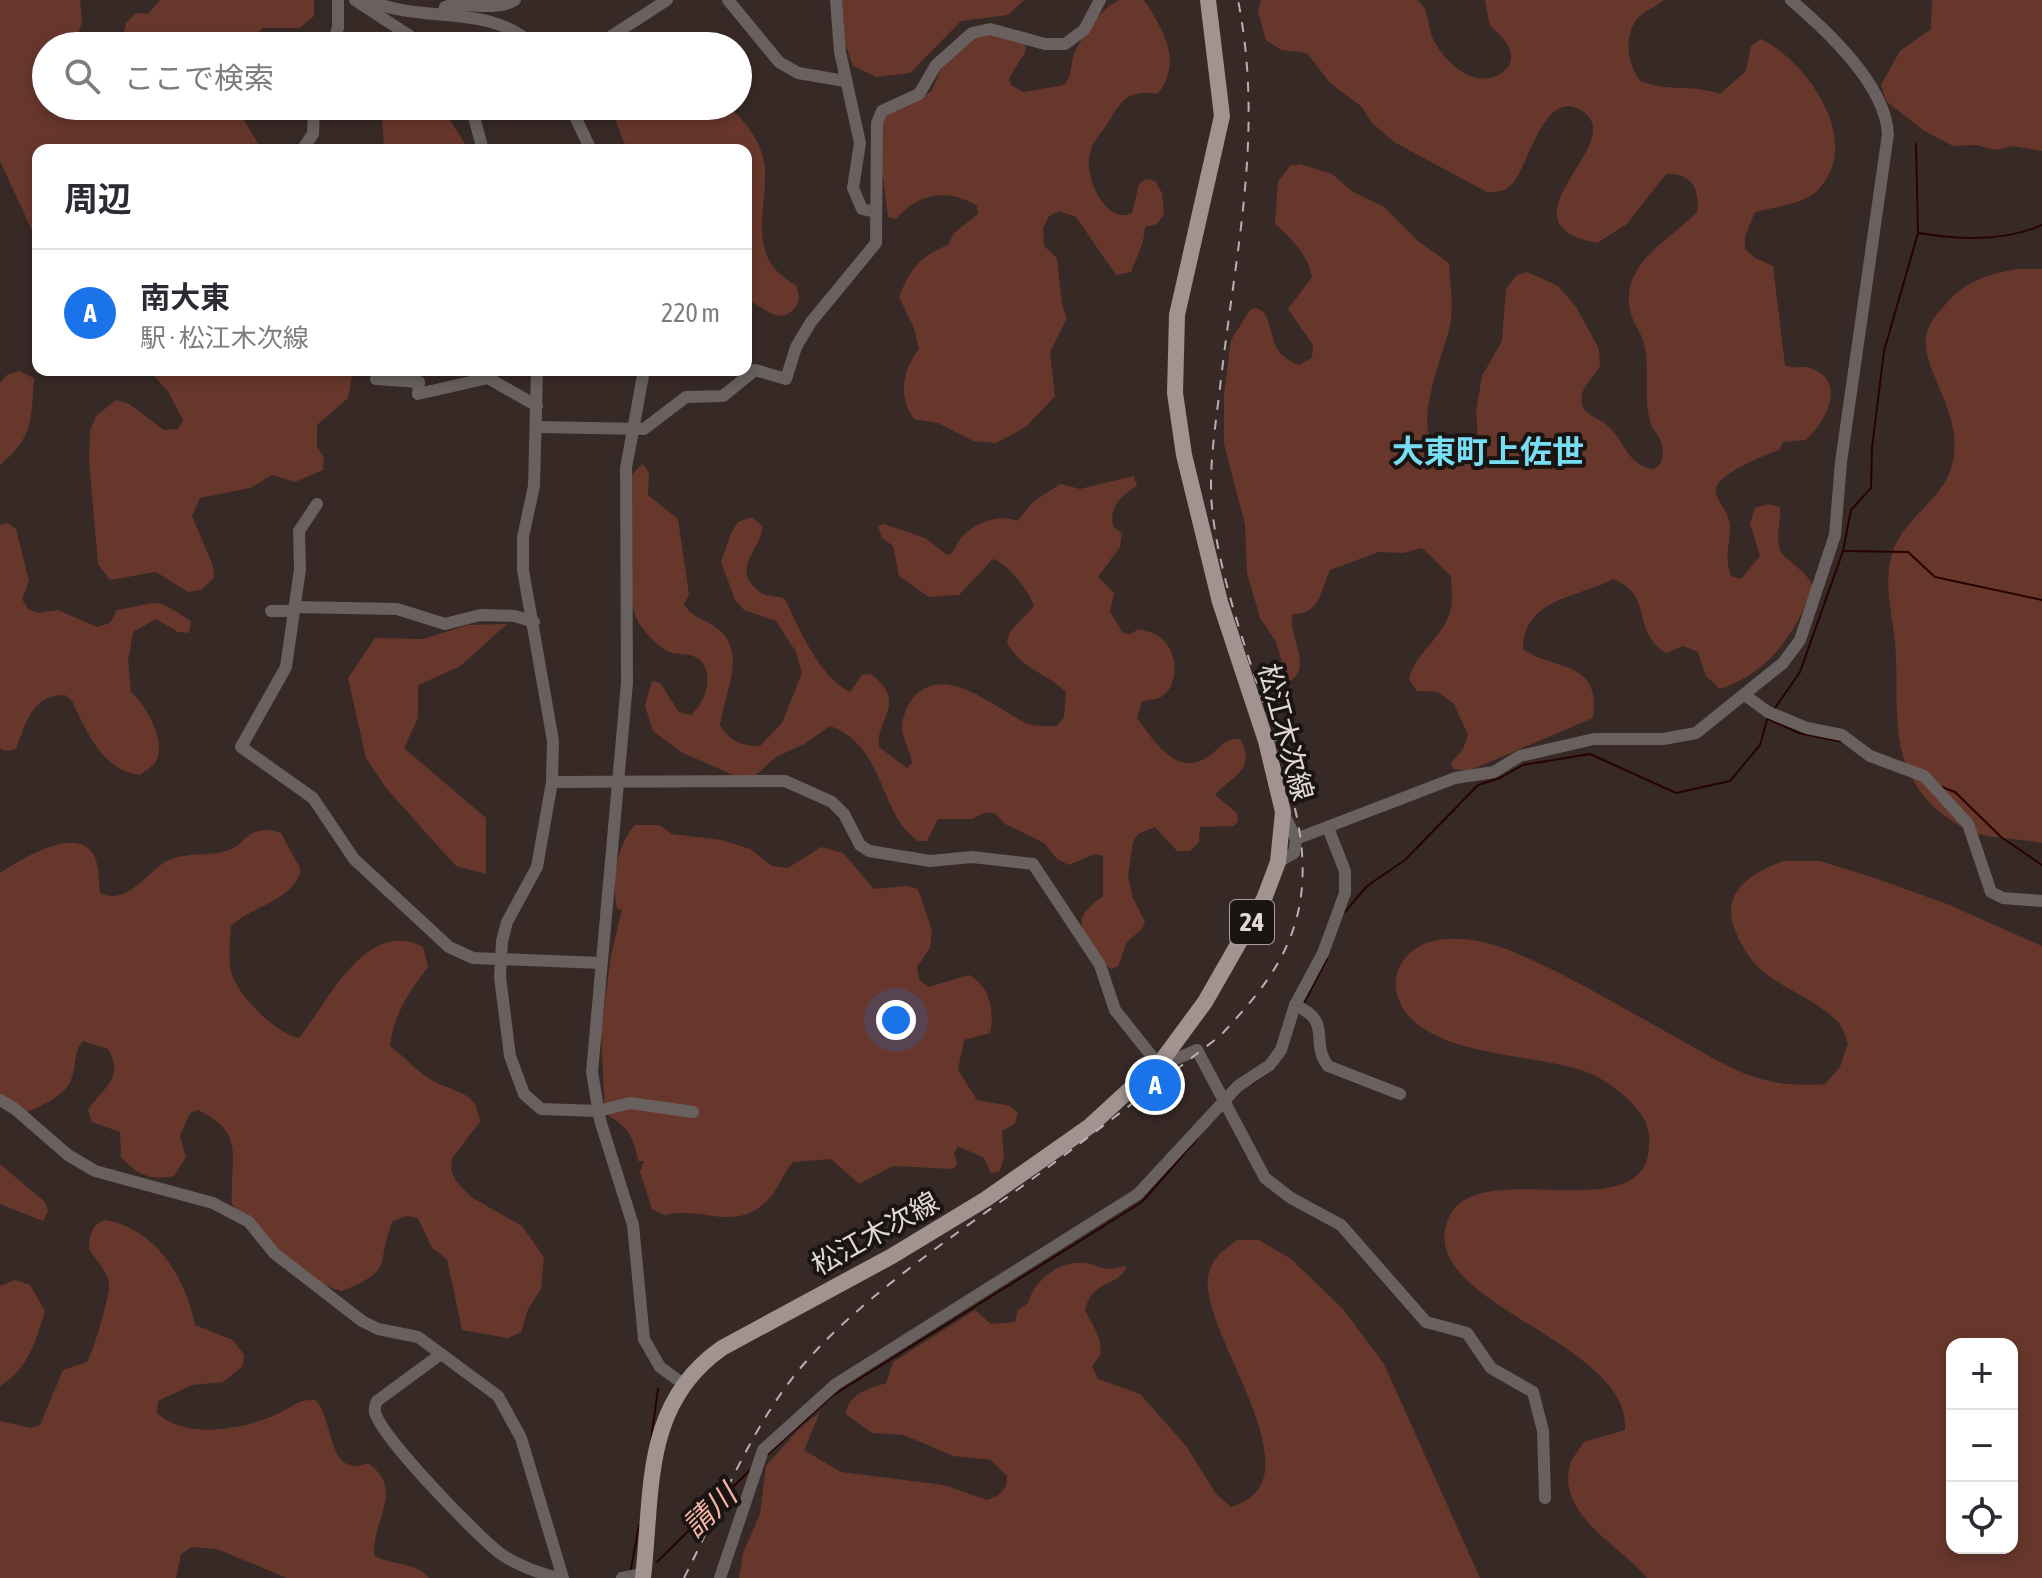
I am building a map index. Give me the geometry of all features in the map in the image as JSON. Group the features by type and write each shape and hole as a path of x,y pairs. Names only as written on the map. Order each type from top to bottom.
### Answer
{"main road":[{"name":"松江木次線","path":"643,1576 657,1451 663,1422 682,1383 700,1363 735,1339 892,1256 986,1199 1090,1126 1160,1062 1205,1002 1264,899 1278,862 1283,812 1266,741 1220,602 1184,455 1175,393 1177,315 1222,116 1208,0"}],"street":[{"path":"336,32 338,0"},
{"path":"355,0 404,32"},
{"path":"369,0 409,12 498,23 512,32"},
{"path":"439,32 447,5 455,1 499,5 515,0"},
{"path":"618,32 667,0"},
{"path":"728,0 779,62 798,73 845,81"},
{"path":"836,0 845,81 860,143 853,188 862,209 876,212"},
{"path":"752,372 755,370 778,380 787,378 796,347 811,322 876,243 877,123 886,107 919,94 943,58 972,33 990,29 1045,44 1065,44 1084,30 1100,0"},
{"path":"1296,839 1455,778 1494,772 1520,756 1594,739 1663,739 1696,733 1746,696 1783,663 1800,640 1835,535 1841,462 1888,134 1887,120 1873,89 1817,23 1791,0"},
{"path":"306,144 313,134 314,120"},
{"path":"475,120 481,144"},
{"path":"577,120 588,144"},
{"path":"382,376 376,379 419,382 415,393 418,394 488,378 537,406"},
{"path":"537,376 534,486 523,537 523,570 553,741 552,782 537,867 507,922 500,960 510,1056 524,1094 541,1109 598,1111 630,1103 693,1112"},
{"path":"643,376 625,477 629,653 592,1052 598,1111 633,1225 644,1339 660,1367 682,1383"},
{"path":"537,427 634,429 654,424 692,395 723,396 748,376"},
{"path":"317,504 299,531 294,609 286,667 241,747 313,798 354,859 449,947 473,958 601,963"},
{"path":"271,611 397,609 445,624 480,615 515,616 534,622"},
{"path":"1746,696 1768,712 1807,728 1842,735 1870,756 1924,776 1968,824 1991,892 2003,898 2042,901"},
{"path":"552,782 785,781 832,802 844,814 860,845 869,851 930,861 972,857 1033,864 1100,965 1115,1010 1160,1062 1171,1061 1195,1049 1265,1178 1291,1198 1341,1225 1426,1322 1467,1333 1491,1368 1533,1392 1543,1431 1545,1498"},
{"path":"1278,862 1294,853 1296,839 1283,812"},
{"path":"720,1578 763,1450 836,1384 1138,1194 1226,1104 1270,1065 1281,1050 1323,953 1347,887 1342,862 1328,828"},
{"path":"1299,1006 1320,1025 1322,1053 1328,1066 1400,1094"},
{"path":"0,1100 15,1109 68,1155 95,1171 226,1208 249,1222 274,1253 362,1321 378,1329 418,1337 498,1396 521,1438 560,1578"},
{"path":"441,1354 377,1401 376,1416 444,1499 495,1550 510,1560 560,1578"},
{"path":"622,1578 643,1576"}],"shaded area":[{"path":"0,0 80,0 82,21 79,32 32,32 32,120 244,120 258,144 32,144 32,231 0,161"},
{"path":"160,0 314,0 314,16 299,28 262,28 259,32 124,32 126,23 136,13 148,14"},
{"path":"841,0 1024,0 1008,15 961,21 910,73 876,77 853,66 845,44"},
{"path":"1120,0 1143,0 1147,4 1165,37 1169,70 1158,94 1133,95 1118,107 1091,148 1091,178 1100,199 1114,213 1123,215 1132,213 1139,184 1146,179 1155,181 1162,193 1164,214 1157,224 1145,227 1143,242 1131,272 1116,275 1076,217 1059,211 1049,216 1043,228 1044,246 1057,258 1062,305 1067,318 1050,352 1055,396 1026,427 996,443 973,441 938,423 914,419 906,401 904,384 909,366 919,349 914,328 899,297 917,265 948,245 954,233 978,214 977,206 955,197 934,196 914,203 896,219 888,217 877,130 887,113 931,92 943,65 976,37 990,33 1025,43 1026,51 1009,78 1011,85 1023,92 1064,85 1074,54 1087,31 1106,9"},
{"path":"1261,0 1416,0 1424,8 1433,39 1445,57 1462,72 1482,79 1503,72 1511,60 1505,41 1490,26 1485,0 1664,0 1640,16 1630,34 1630,59 1640,81 1720,94 1746,71 1751,46 1761,39 1779,50 1812,84 1833,127 1835,149 1831,171 1818,190 1805,199 1755,212 1745,236 1745,249 1755,258 1773,266 1785,365 1810,368 1822,374 1831,391 1830,402 1820,423 1806,440 1783,442 1780,449 1722,479 1716,493 1730,522 1728,557 1731,576 1741,579 1760,556 1750,523 1755,508 1768,504 1780,507 1778,538 1781,551 1813,586 1789,635 1779,649 1753,672 1720,689 1706,676 1698,652 1683,646 1666,653 1655,644 1634,594 1613,579 1543,609 1526,632 1523,649 1583,676 1590,685 1594,699 1593,718 1468,771 1453,769 1451,763 1463,749 1468,735 1454,704 1438,692 1417,691 1409,679 1417,661 1443,628 1452,604 1451,576 1422,548 1404,553 1379,552 1330,570 1314,606 1293,614 1293,631 1300,660 1296,676 1288,682 1276,642 1260,618 1247,573 1245,524 1224,444 1224,395 1231,340 1250,310 1256,308 1264,312 1282,355 1299,365 1312,358 1313,345 1288,309 1312,277 1310,269 1298,248 1275,224 1278,182 1290,166 1300,164 1332,174 1353,192 1383,206 1418,241 1449,263 1451,320 1428,405 1427,427 1433,443 1447,452 1472,450 1478,440 1476,411 1482,376 1502,341 1506,289 1517,275 1527,272 1558,286 1576,307 1599,349 1600,366 1583,393 1583,408 1610,428 1639,464 1654,469 1661,463 1663,448 1651,424 1648,408 1644,343 1631,314 1629,297 1638,268 1697,212 1698,204 1695,190 1688,180 1666,174 1627,224 1597,243 1568,232 1557,217 1560,198 1592,138 1591,121 1576,108 1564,107 1553,112 1510,186 1502,191 1487,192 1394,142 1371,122 1362,107 1330,83 1307,53 1281,50 1266,40 1258,12"},
{"path":"1932,0 2042,0 2042,151 2013,146 1995,150 1976,145 1953,146 1923,130 1886,101 1881,85 1900,51 1931,29"},
{"path":"382,120 450,120 465,144 384,144"},
{"path":"615,120 742,120 764,159 764,248 780,274 796,285 799,298 793,310 781,316 752,303 752,144 625,144"},
{"path":"2017,269 2042,269 2042,843 1982,835 1965,829 1940,812 1912,778 1904,760 1897,720 1895,643 1888,579 1897,541 1947,478 1955,447 1949,411 1926,350 1929,328 1935,316 1959,291 1987,277"},
{"path":"19,371 34,378 29,426 19,445 0,465 0,383 7,375"},
{"path":"154,376 352,377 348,398 317,425 317,447 324,458 323,470 295,482 272,475 250,488 200,498 192,516 213,566 214,578 201,590 188,592 156,572 110,580 98,564 89,460 90,431 96,416 116,400 129,404 164,430 178,429 183,420 169,393"},
{"path":"643,464 649,472 648,495 678,519 689,594 684,604 693,615 725,636 731,647 732,672 720,725 724,730 737,742 760,746 782,723 802,673 796,652 776,621 744,610 735,600 721,562 738,522 752,517 762,526 747,567 751,583 763,594 785,599 811,651 839,685 850,692 862,675 871,674 882,685 889,703 879,747 907,768 912,763 902,732 903,720 913,698 926,688 940,684 970,691 1026,723 1041,726 1057,726 1064,717 1066,692 1026,664 1007,642 1010,632 1034,606 1023,586 1005,566 993,559 959,595 929,597 899,576 893,546 882,538 878,526 884,524 925,538 947,555 970,530 993,519 1017,521 1033,502 1060,484 1080,489 1134,476 1137,486 1121,498 1113,513 1113,526 1122,534 1120,547 1098,577 1114,593 1110,612 1123,633 1131,634 1138,629 1157,635 1169,647 1174,665 1168,691 1159,698 1142,701 1137,718 1161,749 1180,762 1202,760 1226,742 1240,739 1245,749 1244,765 1215,795 1237,813 1238,821 1234,826 1200,827 1199,842 1190,851 1177,851 1155,827 1138,834 1133,842 1128,876 1133,898 1145,922 1142,929 1127,942 1118,966 1111,969 1095,952 1082,928 1084,914 1103,896 1103,856 1095,854 1069,865 1057,859 1044,843 1005,824 996,814 986,812 972,819 938,819 927,841 918,841 895,814 862,749 830,726 804,744 776,757 756,775 740,778 683,753 653,731 645,706 652,681 660,683 679,712 691,715 704,696 707,673 696,657 669,652 652,640 636,617 628,571 628,487 632,474"},
{"path":"8,523 16,529 29,581 22,599 28,609 39,613 58,610 97,627 110,623 117,610 156,603 191,621 189,633 178,632 156,619 133,632 128,661 131,692 149,715 159,745 155,763 140,775 115,766 106,758 90,737 72,701 65,695 54,696 37,705 16,749 5,751 0,748 0,525"},
{"path":"507,624 459,667 418,685 418,718 404,748 486,818 486,874 456,866 386,788 366,758 348,678 375,638 423,639 468,625"},
{"path":"635,825 659,825 672,834 722,840 750,849 772,866 788,868 821,847 843,853 874,889 907,886 918,889 932,931 930,948 917,967 919,979 928,987 969,975 982,986 989,1000 992,1017 990,1033 964,1040 958,1070 977,1100 1010,1106 1018,1113 1015,1124 1002,1131 1004,1159 999,1172 991,1173 984,1158 958,1146 954,1154 957,1163 953,1169 893,1166 859,1184 831,1159 793,1162 772,1195 747,1214 734,1217 694,1213 665,1215 652,1209 640,1172 644,1161 638,1161 635,1145 624,1127 605,1114 601,1032 611,955 622,910 617,908 615,898 615,875 624,843"},
{"path":"271,830 281,833 301,870 296,881 281,896 231,926 230,961 235,982 249,1002 269,1021 299,1038 336,985 366,953 384,944 402,941 423,947 428,967 403,1004 390,1046 425,1075 466,1095 475,1105 480,1122 452,1158 451,1170 456,1181 471,1197 522,1226 544,1257 541,1289 528,1309 521,1332 508,1338 462,1330 447,1259 432,1248 418,1218 407,1216 393,1221 381,1264 371,1277 342,1291 310,1277 232,1205 233,1149 230,1138 214,1119 198,1110 190,1113 180,1136 186,1157 174,1176 151,1177 133,1168 121,1157 120,1132 92,1122 88,1110 113,1075 113,1059 108,1049 83,1041 69,1084 64,1091 41,1106 17,1116 0,1105 0,873 50,847 78,843 89,849 96,860 100,893 118,895 134,888 170,860 229,850 249,835"},
{"path":"1783,861 1820,861 1947,904 2042,946 2042,1578 1647,1578 1583,1516 1569,1486 1570,1466 1584,1442 1625,1430 1618,1399 1595,1371 1489,1298 1461,1274 1446,1247 1449,1217 1466,1199 1492,1191 1591,1190 1620,1185 1640,1172 1649,1148 1648,1128 1631,1102 1592,1074 1562,1065 1475,1049 1447,1041 1424,1029 1406,1012 1396,990 1396,976 1405,958 1420,946 1440,940 1463,939 1496,946 1573,980 1743,1073 1780,1083 1825,1084 1840,1067 1848,1043 1840,1026 1821,1008 1760,969 1746,952 1734,928 1732,902 1745,882"},
{"path":"0,1164 45,1202 48,1211 43,1221 0,1204"},
{"path":"106,1220 124,1225 154,1245 176,1273 195,1325 233,1340 244,1355 243,1366 223,1382 192,1385 158,1401 157,1413 184,1427 218,1429 252,1423 301,1402 315,1400 326,1420 338,1455 345,1463 354,1466 368,1463 385,1484 386,1495 374,1555 410,1566 429,1578 287,1578 217,1549 192,1547 181,1554 176,1578 0,1578 0,1421 31,1428 40,1425 63,1370 87,1362 109,1288 106,1274 89,1249 90,1239 94,1227"},
{"path":"1237,1240 1259,1240 1291,1259 1343,1309 1384,1364 1480,1578 739,1578 743,1553 760,1514 766,1466 797,1431 820,1412 804,1450 841,1472 944,1485 987,1500 999,1495 1006,1486 1007,1476 991,1460 953,1456 904,1435 872,1433 846,1414 848,1407 860,1393 886,1383 893,1362 975,1310 991,1324 1015,1322 1018,1310 1028,1303 1042,1279 1057,1268 1075,1263 1109,1269 1127,1266 1117,1278 1094,1293 1085,1310 1100,1341 1101,1354 1092,1366 1098,1379 1140,1394 1186,1446 1216,1494 1231,1507 1257,1491 1265,1467 1262,1435 1209,1297 1209,1272 1213,1262"},
{"path":"15,1280 30,1285 45,1311 24,1363 0,1386 0,1286"}],"waterway":[{"path":"1775,708 1800,672 1843,551 1851,510 1871,488 1872,448 1884,351 1918,233 1916,144"},
{"path":"1919,233 1982,238 2027,231 2042,225"},
{"path":"1844,551 1908,552 1935,577 2042,600"},
{"path":"1345,912 1367,886 1405,860 1478,785 1500,778 1523,765 1590,754 1676,793 1730,781 1760,745 1768,716"},
{"path":"1768,719 1799,733 1842,742"},
{"path":"1942,787 1955,792 2001,837 2042,865"},
{"path":"1304,1003 1327,959"},
{"path":"1252,1084 1276,1067"},
{"path":"767,1455 832,1396 1142,1202 1197,1139"},
{"path":"651,1440 658,1389"},
{"name":"請川","path":"657,1562 750,1470"},
{"path":"631,1569 639,1525"}],"railway":[{"path":"684,1578 764,1419 780,1394 820,1346 902,1274 1220,1036 1263,986 1293,930 1299,909 1303,867 1296,811 1231,601 1211,500 1213,448 1240,236 1248,143 1245,49 1238,0"}],"place":[{"name":"南大東","path":"1155,1085"}],"district":[{"name":"大東町上佐世","path":"1488,452"}]}
